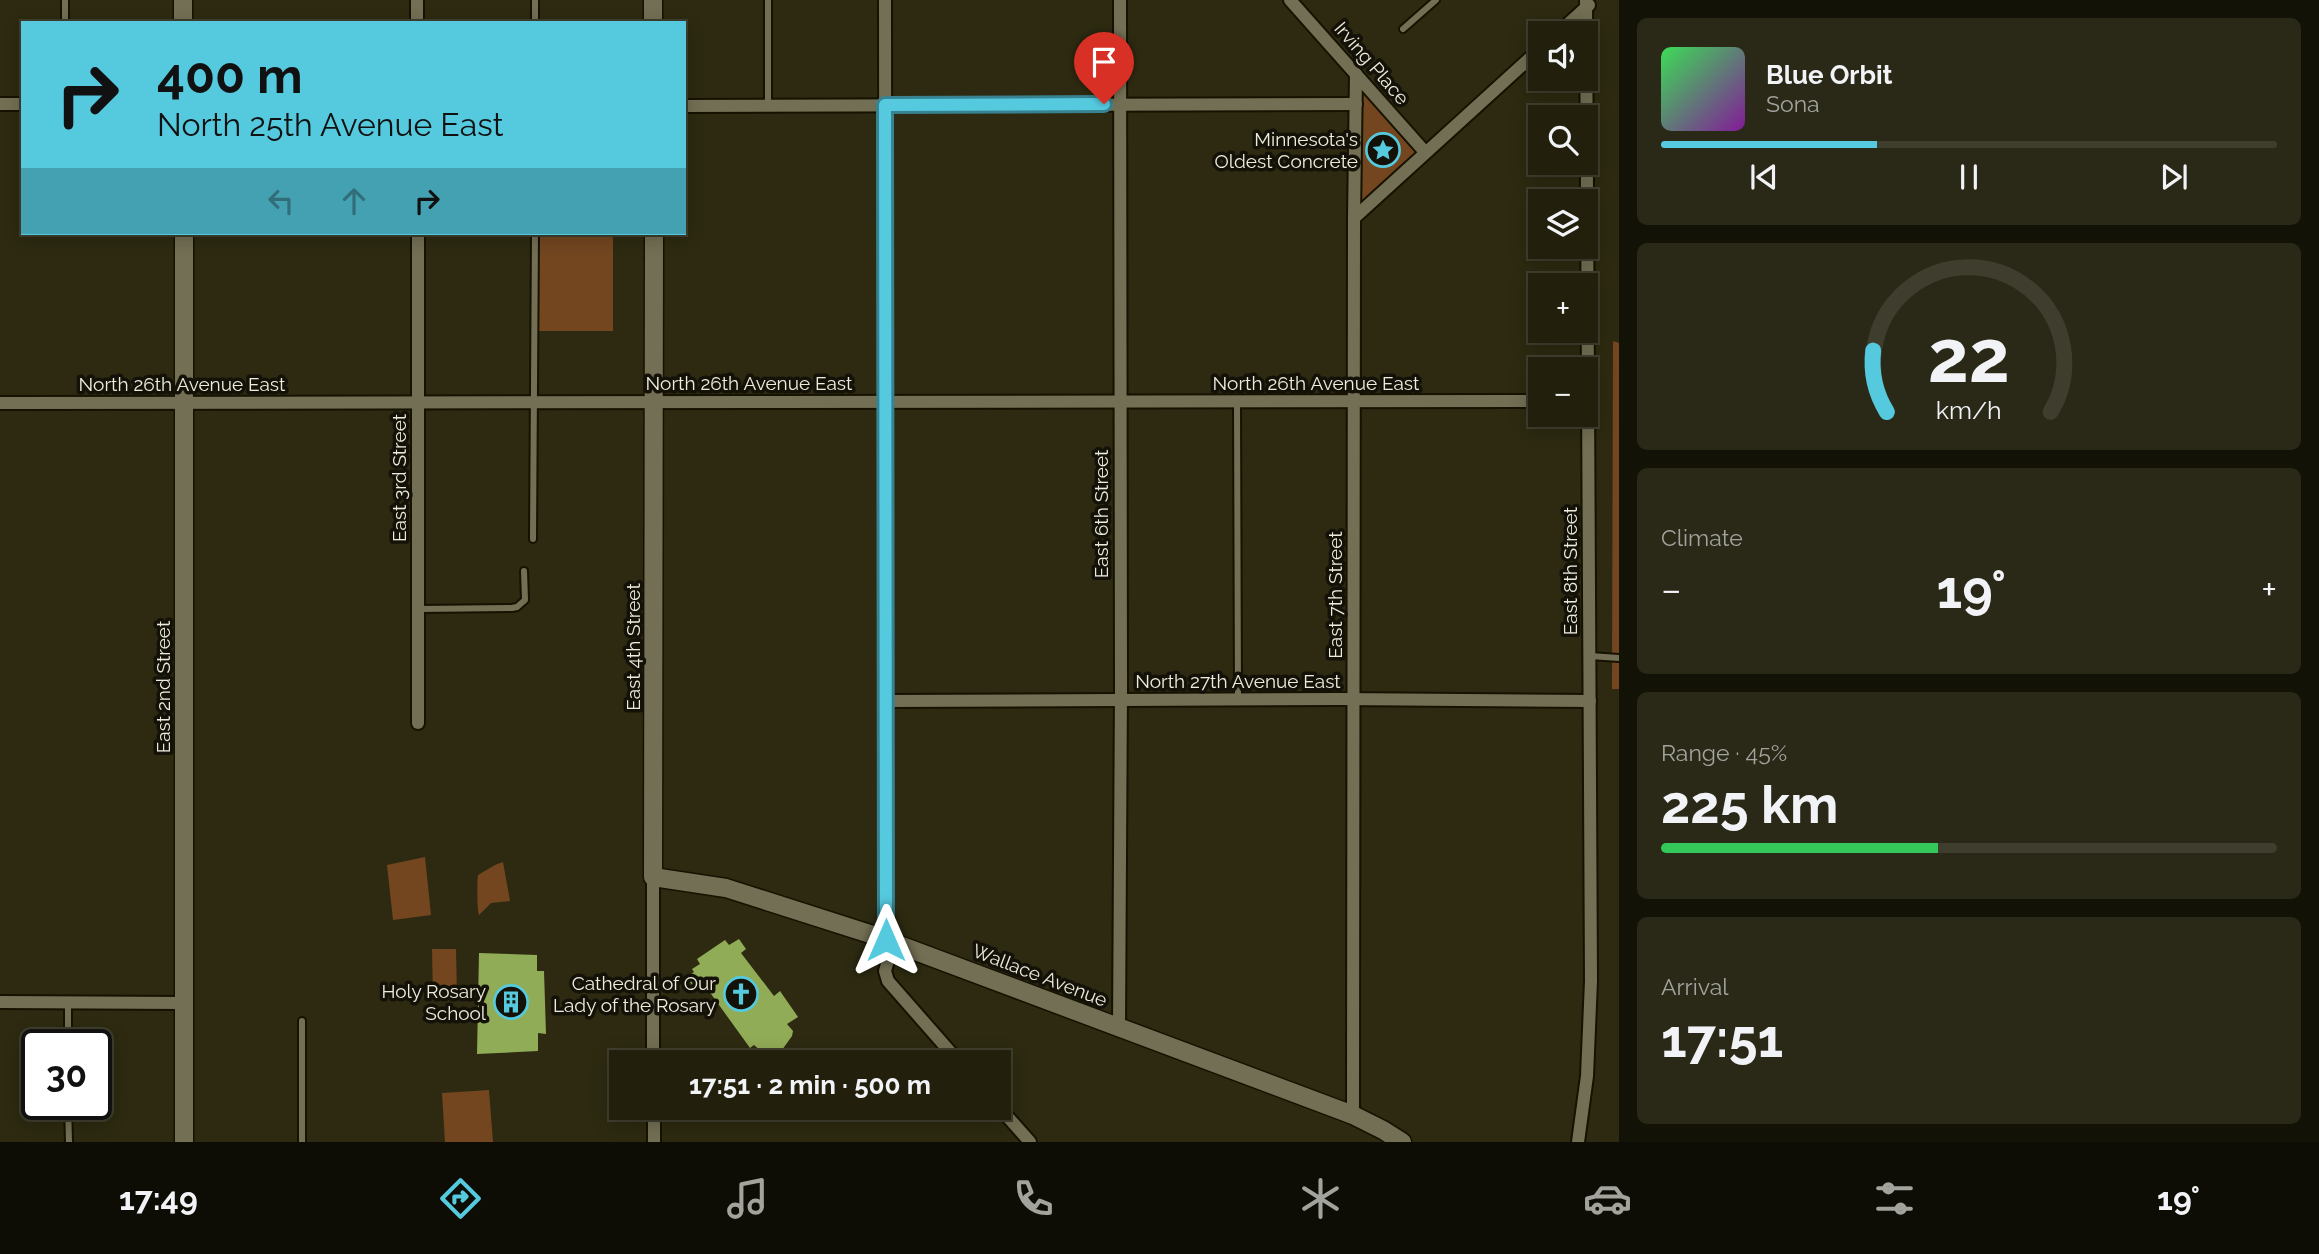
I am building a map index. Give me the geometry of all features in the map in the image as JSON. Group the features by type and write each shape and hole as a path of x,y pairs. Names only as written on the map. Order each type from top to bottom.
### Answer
{"main road":[{"path":"183,0 183,21"},
{"path":"653,0 653,21"},
{"name":"East 2nd Street","path":"184,235 184,1142"},
{"name":"East 4th Street","path":"653,877 654,235"},
{"name":"Wallace Avenue","path":"653,877 726,888 890,941 1353,1115 1402,1142"}],"street":[{"path":"417,0 417,21"},
{"path":"885,0 886,701 890,941 885,971 888,981 948,1050"},
{"name":"East 6th Street","path":"1119,1028 1120,0"},
{"name":"Irving Place","path":"1290,0 1425,152"},
{"path":"1570,21 1589,2"},
{"name":"East 8th Street","path":"1587,357 1589,2"},
{"path":"1354,218 1528,60"},
{"name":"East 7th Street","path":"1353,1115 1356,74"},
{"path":"0,104 21,104"},
{"path":"686,106 1356,104"},
{"name":"East 3rd Street","path":"418,235 418,723"},
{"name":"North 26th Avenue East","path":"0,403 1528,401"},
{"name":"East 8th Street","path":"1578,1142 1587,1076 1591,981 1587,427"},
{"name":"North 27th Avenue East","path":"886,701 1590,701"},
{"name":"East 4th Street","path":"653,877 653,1050"},
{"path":"0,1002 184,1003"},
{"path":"654,1120 654,1142"},
{"path":"1011,1120 1030,1142"}],"lane":[{"path":"65,0 65,21"},
{"path":"535,0 535,21"},
{"path":"768,0 768,104"},
{"path":"1403,29 1436,0"},
{"path":"533,539 535,235"},
{"path":"1237,402 1238,700"},
{"path":"418,609 517,607 525,600 524,571"},
{"path":"1590,656 1619,658"},
{"path":"68,1002 68,1029"},
{"path":"302,1021 302,1142"},
{"path":"68,1120 69,1142"}],"shaded area":[{"path":"1356,74 1425,152 1354,218"},
{"path":"539,235 613,235 613,331 539,331"},
{"path":"1613,341 1619,343 1619,689 1612,689"},
{"path":"425,857 431,915 393,920 387,865"},
{"path":"503,862 510,901 491,903 479,915 478,875"},
{"path":"432,949 456,949 457,997 433,998"},
{"path":"489,1090 493,1142 445,1142 442,1093"}],"building":[{"name":"Cathedral of Our Lady of the Rosary","path":"739,939 746,949 741,953 774,996 780,991 798,1017 787,1024 793,1031 782,1050 760,1050 754,1045 750,1048 701,980 693,986 686,977 700,964 697,959 725,940 729,945"},
{"name":"Holy Rosary School","path":"479,953 537,955 537,971 544,971 546,1034 538,1033 538,1051 477,1054"}],"place":[{"name":"Minnesota's Oldest Concrete","path":"1383,150"},
{"name":"Cathedral of Our Lady of the Rosary","path":"741,994"},
{"name":"Holy Rosary School","path":"511,1002"}],"route":[{"path":"886,940 885,105 1104,104"}]}
